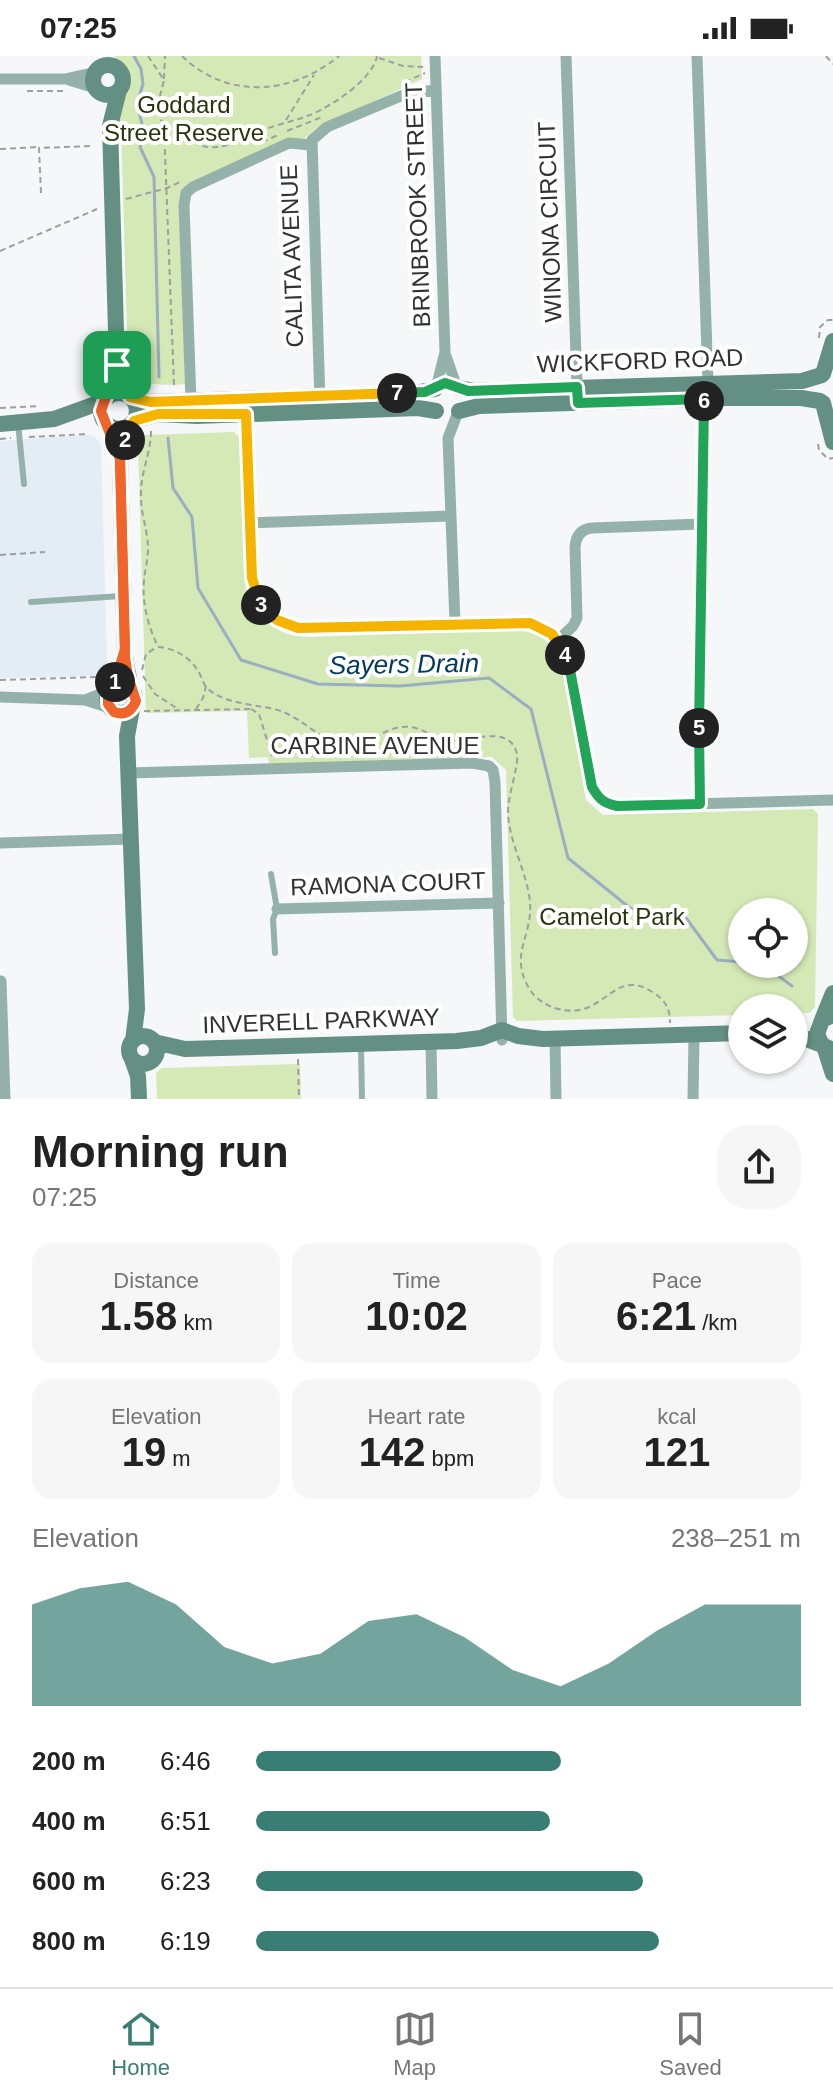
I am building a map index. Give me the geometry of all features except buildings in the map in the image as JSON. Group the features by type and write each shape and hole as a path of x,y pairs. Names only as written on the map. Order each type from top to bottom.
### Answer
{"street":[{"name":"WINONA CIRCUIT","path":"566,56 578,395"},
{"path":"697,56 706,391 700,804"},
{"name":"BRINBROOK STREET","path":"435,58 445,352 457,387"},
{"path":"0,79 64,85 97,75 113,62 122,76 110,126"},
{"path":"97,75 111,95 119,90"},
{"path":"97,75 110,126 117,365 101,413 120,459 124,596 117,660 107,700 127,736"},
{"name":"CALITA AVENUE","path":"320,404 311,150 314,136 327,127 408,93 436,90"},
{"path":"191,401 185,196 193,187 289,143 311,150"},
{"path":"826,446 825,404 816,389 826,373 833,341"},
{"name":"BRINBROOK STREET","path":"435,388 445,352"},
{"path":"117,365 137,408 120,459"},
{"name":"WICKFORD ROAD","path":"457,387 474,391 578,395 706,391 802,381 826,373"},
{"path":"49,412 121,428 158,414 246,414 415,393 445,383 457,387 464,397 448,438"},
{"path":"435,388 431,403 448,438 455,623"},
{"name":"WICKFORD ROAD","path":"706,391 825,404"},
{"path":"0,424 19,430 49,412 106,399 118,393 150,402 418,408 447,416 458,412"},
{"name":"WICKFORD ROAD","path":"458,412 475,406 578,395"},
{"path":"246,414 254,591 265,610 284,624 309,629 530,623 558,640 570,670 592,787 599,799 617,806 833,800"},
{"path":"250,523 451,516"},
{"path":"558,640 577,618 575,547 582,532 592,528 702,524"},
{"path":"117,660 138,710 127,736 137,1009 129,1052 139,1096"},
{"path":"85,700 121,685 131,689"},
{"path":"0,697 85,700 123,714 138,710"},
{"name":"CARBINE AVENUE","path":"129,773 472,763 489,766 495,782 502,1035"},
{"path":"0,843 131,839"},
{"name":"RAMONA COURT","path":"277,909 499,903"},
{"path":"1,981 5,1099"},
{"path":"833,993 817,1034 826,1047 833,1074"},
{"path":"137,1009 153,1050 139,1096"},
{"name":"INVERELL PARKWAY","path":"153,1050 457,1041 502,1035 549,1039 728,1034"},
{"path":"693,1099 694,1035"},
{"path":"133,1041 143,1036 153,1050"},
{"path":"549,1039 556,1099"},
{"path":"431,1042 432,1099"},
{"path":"132,1059 140,1064 153,1050"}],"lane":[{"path":"19,430 24,484"},
{"path":"31,602 124,596"},
{"name":"RAMONA COURT","path":"271,874 277,909 273,919 275,953"},
{"path":"361,1044 362,1099"}],"path":[{"path":"148,56 164,80"},
{"path":"165,56 164,80 157,108 164,128 174,386"},
{"path":"182,56 212,77 239,86 275,87 315,74 339,56"},
{"path":"826,56 833,64"},
{"path":"164,128 192,144 217,147 316,112 355,86 368,74 378,57 403,66 423,67"},
{"path":"396,86 424,74 435,58"},
{"path":"286,121 315,74"},
{"path":"16,91 64,85"},
{"path":"258,144 327,115"},
{"path":"0,149 37,145 39,148 93,146"},
{"path":"39,148 41,193"},
{"path":"0,251 112,203 180,182"},
{"path":"820,327 833,320"},
{"path":"0,408 49,412"},
{"path":"0,439 19,430 87,434"},
{"path":"826,446 828,459 833,458"},
{"path":"0,555 45,552"},
{"path":"158,647 151,649 143,659 145,680 162,700 180,710"},
{"path":"0,680 97,677 117,660"},
{"path":"195,710 206,686"},
{"path":"138,710 250,706 259,714 272,754 272,767"},
{"path":"298,1046 299,1099"}],"shaded area":[{"path":"93,436 101,444 107,663 96,676 0,678 0,441"}],"green space":[{"name":"Goddard Street Reserve","path":"114,56 421,56 422,79 315,129 304,139 182,189 179,199 185,384 127,382 121,125 118,120 129,81 127,73"},
{"name":"Camelot Park","path":"234,432 239,437 246,593 263,619 278,630 308,637 519,630 549,643 556,652 566,680 586,800 603,815 813,809 818,814 815,1007 810,1013 808,994 728,994 728,1015 517,1021 513,1017 506,770 492,757 269,764 268,757 249,758 247,711 146,713 138,444 145,435"},
{"path":"300,1064 301,1099 157,1099 156,1073 162,1068"}],"waterway":[{"name":"Sayers Drain","path":"134,56 141,69 143,84 137,103 144,133 140,147 154,177 159,377"},
{"name":"Sayers Drain","path":"168,438 173,488 192,517 198,588 241,660 318,684 400,686 489,678 531,709 568,858 630,908 686,918 717,960 728,961"},
{"name":"Sayers Drain","path":"781,978 792,986"}],"route":[{"path":"117,365 108,397 101,408 120,459 125,657 107,696 108,705 113,711 119,714 128,712 136,701 125,657 124,596 120,459 127,431 134,421 150,415 246,414 252,578 257,598 270,615 291,627 309,629 512,622 536,625 558,640 567,660 592,787 599,799 617,806 700,804 704,399 578,403 577,387 468,391 445,383 435,389 415,393 150,402 130,397 117,365"}]}
